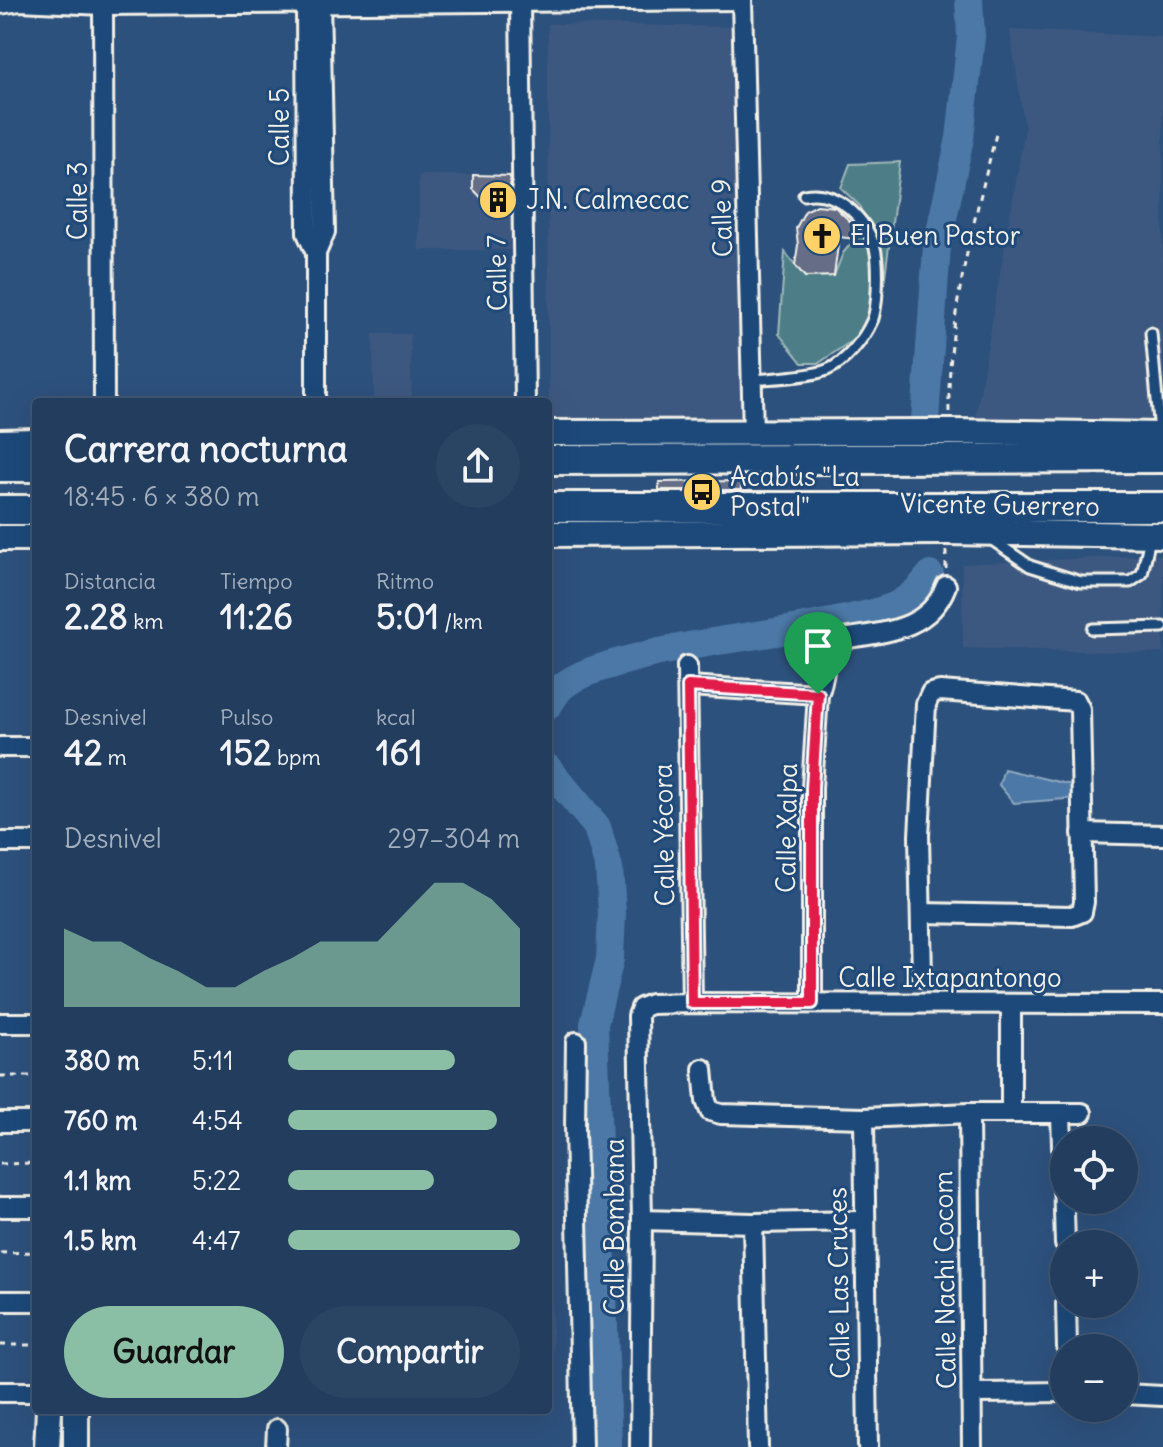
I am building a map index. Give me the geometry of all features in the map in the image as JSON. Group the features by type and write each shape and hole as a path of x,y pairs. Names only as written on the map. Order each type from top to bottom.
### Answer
{"main road":[{"path":"552,459 591,447 753,434 950,432 1160,446"},
{"path":"552,434 591,447 1160,446"},
{"path":"0,442 32,441"},
{"path":"0,467 32,467"},
{"path":"552,507 1163,507"},
{"path":"0,510 32,510"},
{"name":"Vicente Guerrero","path":"552,534 982,532 1157,535"},
{"path":"0,538 32,538"},
{"path":"47,1447 49,1414"},
{"path":"76,1414 76,1447"}],"street":[{"name":"Calle 7","path":"520,0 525,398"},
{"path":"0,4 20,1 742,0"},
{"name":"Calle 9","path":"742,0 753,434"},
{"name":"Calle 3","path":"103,2 104,398"},
{"name":"Calle 5","path":"313,2 325,232 316,253 316,398"},
{"name":"Calle Xalpa","path":"812,1003 812,788 818,694 825,680 825,657 829,645 837,640 905,628 940,603 946,586"},
{"name":"Calle Yécora","path":"687,666 692,1003"},
{"path":"688,686 818,694"},
{"path":"921,913 1072,916 1082,912 1080,709 1076,701 940,691 931,693 926,704 919,836 922,977"},
{"path":"0,747 32,747"},
{"path":"1082,833 1163,835"},
{"path":"0,842 32,842"},
{"name":"Calle Ixtapantongo","path":"641,1008 651,1004 692,1003 1163,1004"},
{"path":"1011,1005 1011,1112"},
{"name":"Calle Bombana","path":"640,1447 642,1220 638,1016 641,1008"},
{"path":"0,1023 32,1023"},
{"path":"576,1042 582,1447"},
{"path":"703,1069 706,1101 710,1111 721,1114 864,1118 1011,1112 1082,1113"},
{"name":"Calle Nachi Cocom","path":"969,1113 972,1447"},
{"path":"1061,1114 1065,1230"},
{"name":"Calle Las Cruces","path":"864,1118 868,1447"},
{"path":"0,1122 32,1122"},
{"path":"0,1207 32,1207"},
{"path":"642,1220 753,1223 863,1221"},
{"path":"753,1223 758,1447"},
{"path":"0,1301 32,1301"},
{"path":"0,1392 32,1392"},
{"path":"973,1393 1050,1392"},
{"path":"1138,1395 1163,1396"}],"lane":[{"path":"753,380 827,370 848,355 872,320 877,261 875,247 849,206 817,192 804,195"},
{"path":"1151,333 1160,446"},
{"path":"982,532 1030,566 1081,582 1130,582 1142,574 1157,535"},
{"path":"1093,629 1163,627"}],"path":[{"path":"950,432 952,337 970,241 997,130"},
{"path":"945,532 946,586"},
{"path":"0,1076 32,1076"},
{"path":"0,1164 32,1163"},
{"path":"0,1253 32,1252"},
{"path":"0,1345 32,1345"}],"shaded area":[{"path":"548,24 736,27 744,432 552,430 552,398 549,398"},
{"path":"1010,30 1163,37 1163,421 975,421 1025,129"},
{"path":"419,175 512,176 512,250 419,250"},
{"path":"373,334 410,334 412,398 374,397"},
{"path":"1163,555 1163,653 963,648 962,564"},
{"path":"1004,769 1080,787 1078,798 1014,803 999,785"},
{"path":"552,1309 554,1391 552,1391"}],"green space":[{"path":"900,162 879,322 819,363 802,363 779,334 785,252 805,277 834,276 843,253 855,239 861,207 841,188 850,164"}],"building":[{"name":"J.N. Calmecac","path":"473,175 510,176 511,212 495,212 473,189"},
{"path":"817,205 835,207 857,228 855,239 839,237 834,276 805,277 795,265 798,245 796,228 805,211"},
{"path":"741,481 741,490 659,490 659,482"}],"waterway":[{"path":"925,420 937,246 960,138 971,37 969,0"},
{"path":"552,700 563,686 574,679 641,656 880,611 911,596 930,575"},
{"path":"552,773 597,827 609,868 612,913 610,959 594,1024 608,1447"}],"place":[{"name":"J.N. Calmecac","path":"498,200"},
{"name":"El Buen Pastor","path":"822,236"},
{"name":"Acabús \"La Postal\"","path":"702,492"}],"route":[{"path":"688,686 818,694 812,788 812,1003 692,1003 688,686"}]}
